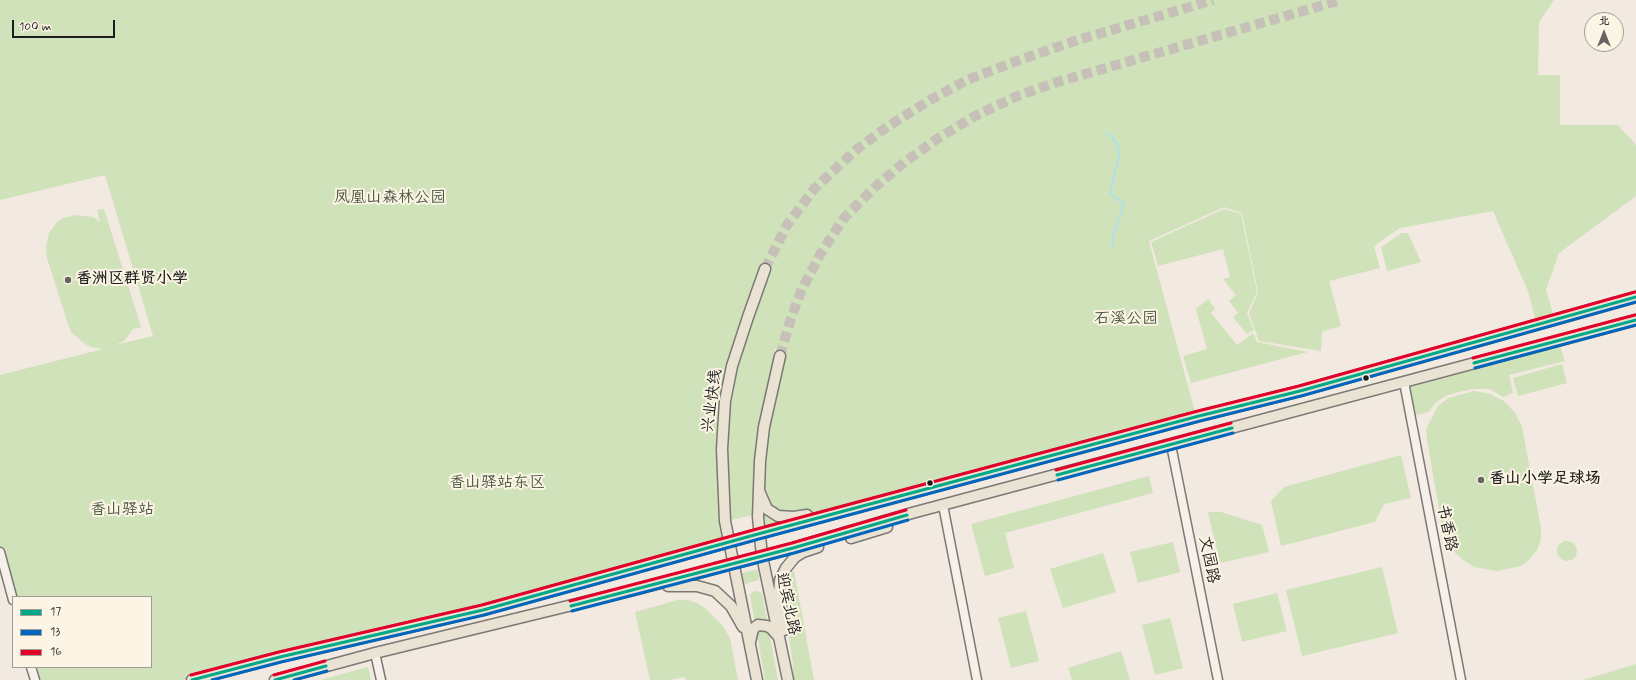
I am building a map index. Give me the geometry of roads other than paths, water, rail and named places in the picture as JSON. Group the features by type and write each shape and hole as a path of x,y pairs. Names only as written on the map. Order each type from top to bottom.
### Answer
{"main road":[{"name":"兴业快线","path":"729,542 725,521 722,471 722,430 725,401 739,343 765,269"},
{"path":"192,680 280,657 483,610 758,534 1194,417 1300,391 1636,297"},
{"path":"275,680 375,653 634,590 733,564 912,513 1172,445 1636,320"},
{"path":"758,534 759,489 764,427 780,356"},
{"path":"759,489 762,500 767,509 778,516 786,518 806,515 869,498 901,496"},
{"path":"788,680 788,662 779,590 780,580 790,562 803,552 874,532 889,526 912,513"},
{"name":"迎宾北路","path":"758,534 788,680"},
{"path":"729,542 756,680"},
{"path":"634,590 680,585 706,588 720,595 731,606 748,635"},
{"path":"750,646 753,629 758,625 771,628 778,636"}],"street":[{"name":"书香路","path":"1404,382 1461,680"},
{"name":"文园路","path":"1172,445 1218,680"},
{"path":"942,505 978,680"},
{"path":"0,552 12,596"},
{"path":"375,653 381,680"},
{"path":"31,668 35,680"}],"waterway":[{"path":"1108,133 1118,145 1119,155 1110,194 1124,204 1113,236 1113,246"}],"tunnel":[{"path":"765,269 787,225 815,188 857,149 887,127 930,100 967,80 1022,59 1078,40 1213,0"},
{"path":"780,356 791,318 802,289 821,253 844,218 875,187 906,161 937,139 975,116 1015,97 1054,83 1341,0"}],"place":[{"name":"香洲区群贤小学","path":"68,280"},
{"name":"香山小学足球场","path":"1481,480"}],"park label":[{"name":"凤凰山森林公园","path":"390,199"},
{"name":"石溪公园","path":"1126,320"},
{"name":"香山驿站东区","path":"497,484"},
{"name":"香山驿站","path":"122,511"}]}
